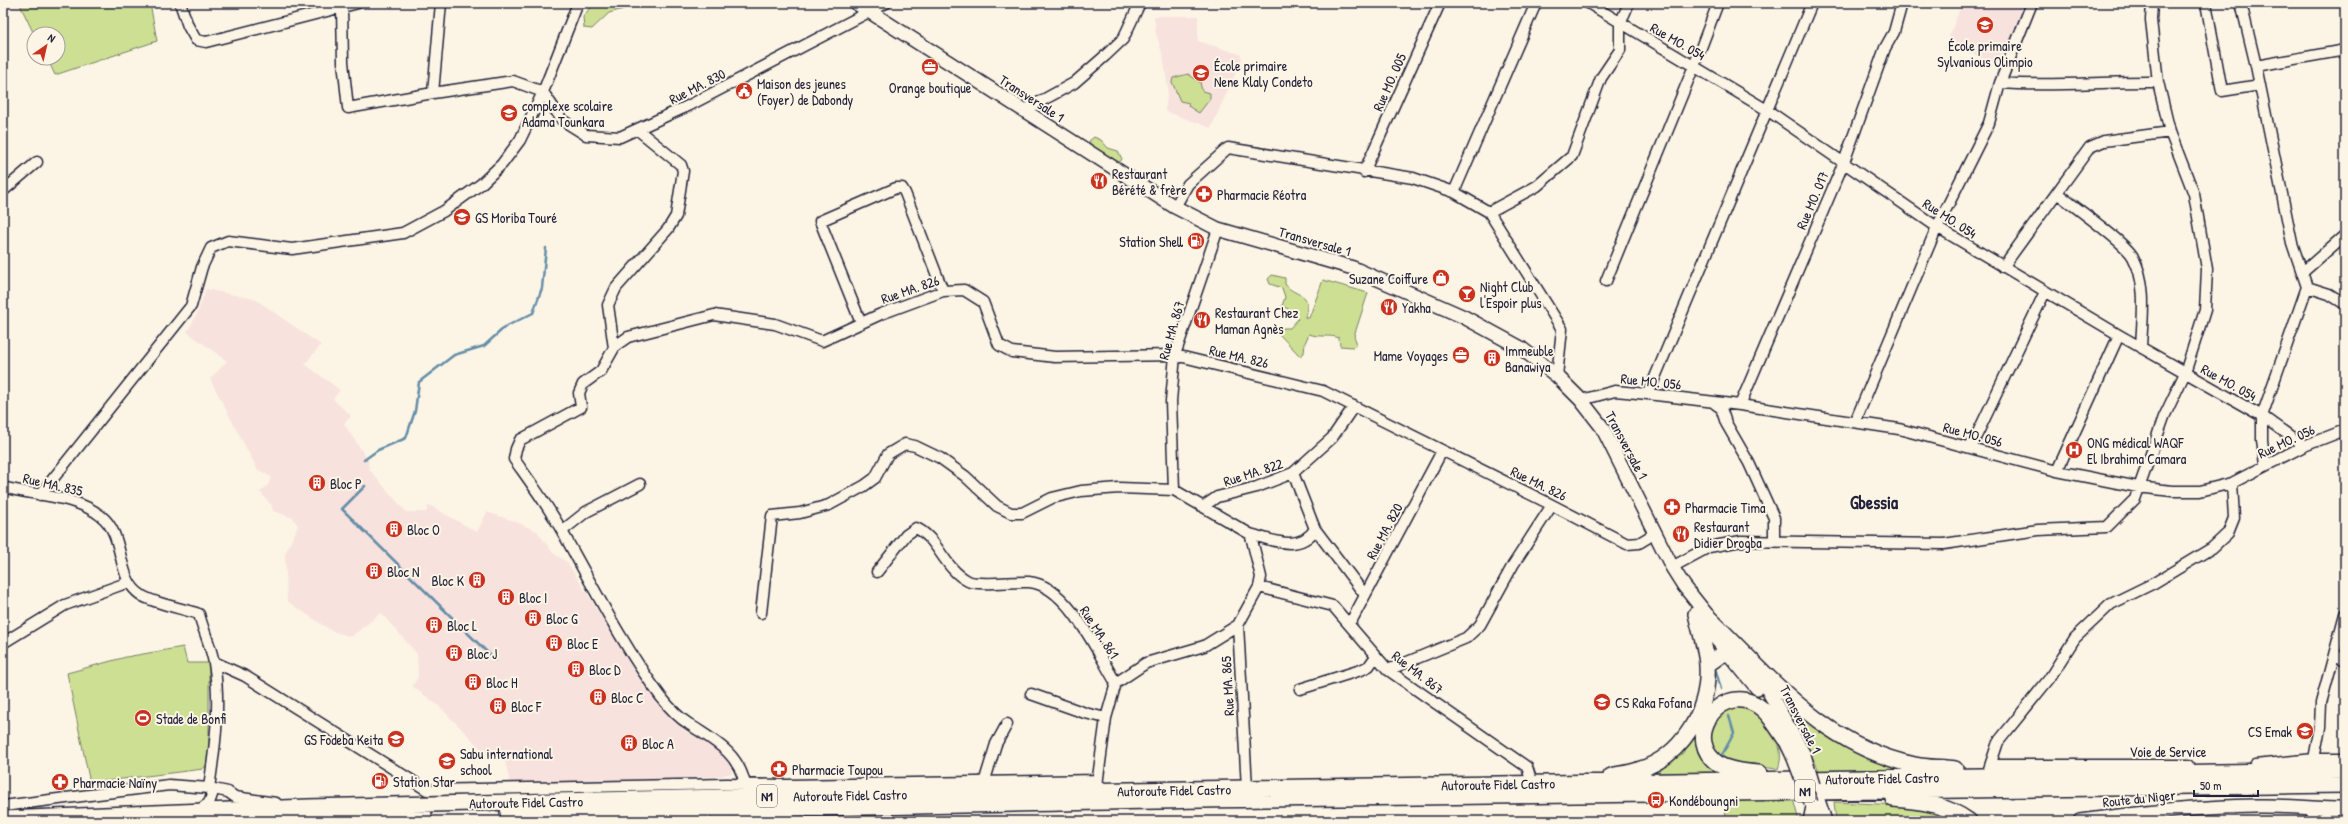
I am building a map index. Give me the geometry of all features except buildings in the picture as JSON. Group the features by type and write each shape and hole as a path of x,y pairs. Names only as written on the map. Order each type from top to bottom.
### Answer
{"highway":[{"path":"1702,616 1799,707 1837,735 1887,757 1916,765 1990,768 2011,776"},
{"path":"1576,784 1638,770 1672,751 1682,742 1698,714 1705,693 1707,665 1702,616"},
{"path":"1707,665 1733,651"},
{"path":"1785,739 1763,710 1747,701 1737,700 1729,701 1715,709 1705,724 1703,732 1703,740 1708,753 1725,767 1743,771 1826,779"},
{"name":"Autoroute Fidel Castro","path":"3,819 308,807 1097,786 1247,788 1532,783 1576,784 2345,770"},
{"name":"Autoroute Fidel Castro","path":"250,821 469,813 676,811 762,808 846,809 1154,801 1796,791 2345,785"},
{"path":"1796,791 1925,802 1945,807 1964,819"}],"main road":[{"name":"Transversale 1","path":"856,3 1175,207 1218,229 1360,271 1464,317 1521,348 1557,376 1581,400 1602,427 1654,534 1702,616 1764,683 1799,755 1814,803 1817,821"},
{"name":"Transversale 1","path":"1733,651 1757,688 1785,739 1799,755"},
{"name":"Transversale 1","path":"1814,803 1825,821"},
{"path":"1810,821 1814,803"},
{"name":"Route du Niger","path":"2080,821 2146,812 2212,807 2258,805 2312,815 2345,809"}],"street":[{"path":"180,3 188,26 196,40 206,42 350,5 343,62 348,108 513,81 543,92"},
{"path":"433,93 441,3"},
{"path":"40,495 191,306 202,267 212,248 228,241 292,249 403,233 444,211 480,184 502,164 520,140 543,92 578,3"},
{"name":"Rue MA. 830","path":"543,92 562,120 586,135 620,137 690,105 886,3"},
{"path":"1023,111 1074,83 1105,56 1123,39 1140,3"},
{"name":"Rue MO. 005","path":"1364,172 1440,3"},
{"path":"1454,192 1536,3"},
{"name":"Rue MO. 054","path":"1588,3 1620,24 1767,110 1937,227 2141,348 2262,416 2304,446"},
{"path":"1489,212 1537,186 1572,156 1601,78 1620,50 1620,24 1629,3"},
{"path":"1606,281 1694,66 1718,3"},
{"path":"1648,394 1812,3"},
{"name":"Rue MO. 017","path":"1740,405 1844,162 1885,48 1894,32 1902,3"},
{"path":"1855,422 1937,227 1989,123 2000,83 2032,3"},
{"path":"1672,567 1709,547 1741,541 1944,544 2038,530 2107,527 2135,499 2164,417 2185,373 2205,310 2207,269 2194,194 2170,132 2158,82 2151,20 2152,3"},
{"path":"2206,3 2222,92 2260,85"},
{"path":"2241,3 2256,66 2292,243 2307,286 2262,416 2262,440 2265,465"},
{"path":"2256,66 2345,52"},
{"path":"2000,83 2026,85 2110,81 2158,82"},
{"path":"638,130 681,165 683,171 676,216 668,229 616,288 608,305 615,346 601,371 583,384 578,393 581,407 520,440 514,459 562,531 603,606 662,698 688,724 718,741 732,755 742,774 744,784"},
{"path":"2003,267 2090,147 2104,141 2170,132"},
{"path":"1175,207 1188,184 1228,148 1364,172 1413,178 1454,192 1489,212 1562,329 1557,376"},
{"path":"3,191 37,162"},
{"path":"861,323 820,221 896,188 902,188 905,193 943,291"},
{"path":"2057,193 2133,256 2140,278 2143,303 2141,348"},
{"name":"Rue MA. 867","path":"1174,490 1171,401 1175,355 1218,229"},
{"path":"2303,272 2345,235"},
{"path":"2307,286 2329,294 2345,304"},
{"name":"Rue MA. 826","path":"615,346 628,337 714,316 775,324 822,341 861,323 943,291 964,290 983,302 999,345 1012,352 1055,357 1175,355 1323,391 1627,544 1639,543 1654,534"},
{"path":"1971,447 2045,292"},
{"path":"2057,471 2119,335"},
{"name":"Rue MO. 056","path":"1581,400 1615,391 1740,405 1899,429 2057,471 2138,487 2200,491 2232,483 2304,446 2345,430"},
{"path":"1714,403 1721,408 1726,423 1749,463 1774,518 1774,542"},
{"name":"Rue MA. 822","path":"1204,506 1217,497 1257,487 1293,473 1332,438 1354,406"},
{"path":"761,613 772,516 800,513 829,505 864,486 875,478 888,454 905,444 915,446 940,458 965,476 997,506 1011,513 1022,513 1052,498 1081,491 1119,488 1174,490 1250,534 1291,543 1302,542 1310,538 1315,530"},
{"name":"Rue MA. 820","path":"1348,622 1365,595 1442,451"},
{"path":"1293,473 1315,530 1365,595"},
{"path":"1990,768 1998,742 2049,680 2075,638 2111,604 2154,583 2212,548 2228,533 2234,518 2232,483"},
{"path":"562,531 586,512 640,484"},
{"name":"Rue MA. 835","path":"3,487 82,504 102,516 116,535 129,582 141,596 199,614 214,662 216,679 216,740 209,788 212,794 209,803 203,809 193,812"},
{"path":"1388,670 1466,638 1480,625 1513,565 1552,505"},
{"name":"Rue MA. 861","path":"877,572 906,535 916,528 925,532 953,572 970,582 1031,582 1050,589 1077,617 1116,683"},
{"path":"214,662 245,676 427,790 744,784 984,783 1097,786 1106,718 1116,683 1146,663 1204,646 1238,625 1259,587 1261,577 1250,534"},
{"path":"3,643 65,605 129,582"},
{"name":"Rue MA. 867","path":"1259,587 1333,606 1388,670 1527,767 1532,783"},
{"path":"2314,759 2320,727 2321,703 2345,614"},
{"name":"Rue MA. 865","path":"1238,625 1247,788"},
{"path":"2335,655 2345,660"},
{"path":"1300,689 1361,670 1369,666 1376,656"},
{"path":"1031,694 1085,713 1106,718"},
{"path":"984,783 996,744 1007,724"},
{"name":"Voie de Service","path":"1990,768 2252,766 2314,759 2345,759"},
{"path":"3,806 169,785 209,788 246,800 308,807"}],"shaded area":[{"name":"École primaire Sylvanious Olimpio","path":"1962,3 2017,3 2025,5 2000,65 1946,44"},
{"name":"École primaire Nene Klaly Condeto","path":"1154,16 1198,16 1198,41 1240,54 1242,59 1211,128 1165,111 1168,88 1163,56 1156,34"},
{"path":"206,289 255,299 321,345 305,364 340,390 333,399 351,416 344,424 368,460 369,469 406,512 426,512 429,505 477,532 487,512 537,531 553,553 567,562 640,677 665,710 686,731 715,748 729,761 732,773 720,776 511,789 505,761 482,750 439,706 412,686 418,677 417,654 381,613 351,637 330,630 287,601 285,554 298,526 293,518 273,511 272,506 260,492 268,485 271,477 257,469 210,379 227,361 187,332 197,314"}],"green space":[{"path":"21,3 150,3 157,41 55,75 51,66 66,66 66,26 30,26 21,7"},
{"path":"610,3 645,3 609,13 592,29 584,28 583,17 590,8"},
{"path":"1188,74 1200,82 1202,91 1210,93 1210,99 1199,113 1188,106 1189,103 1180,101 1172,82 1173,78"},
{"path":"1094,137 1101,140 1108,148 1118,151 1122,159 1119,163 1091,145 1089,141"},
{"path":"1272,275 1285,278 1285,284 1289,289 1305,298 1307,309 1305,318 1309,318 1323,280 1368,293 1354,336 1357,344 1353,347 1340,346 1339,338 1309,334 1305,343 1304,353 1300,356 1279,334 1282,328 1290,328 1298,319 1292,311 1282,306 1285,297 1282,288 1270,284 1268,279"},
{"name":"Stade de Bonfi","path":"183,647 187,663 209,663 209,762 203,769 90,783 67,673 126,657"},
{"path":"1781,697 1811,723 1841,744 1873,759 1911,772 1820,772"},
{"path":"1730,706 1755,710 1766,723 1778,744 1780,760 1778,769 1732,764 1711,754 1708,725"},
{"path":"1699,726 1698,737 1739,776 1643,775"},
{"path":"1725,799 1793,799 1799,821 1726,821"},
{"path":"1834,802 1923,806 1960,821 1836,821"}],"waterway":[{"path":"364,460 378,450 406,438 415,411 419,382 454,355 484,346 505,327 533,313 542,288 546,248"},
{"path":"365,486 342,509 495,660"},
{"path":"1716,671 1721,689"},
{"path":"1722,755 1734,733 1729,716"}],"place":[{"name":"École primaire Sylvanious Olimpio","path":"1985,25"},
{"name":"Orange boutique","path":"930,67"},
{"name":"École primaire Nene Klaly Condeto","path":"1201,73"},
{"name":"Maison des jeunes (Foyer) de Dabondy","path":"744,91"},
{"name":"complexe scolaire Adama Tounkara","path":"509,113"},
{"name":"Restaurant Bérété & frère","path":"1099,181"},
{"name":"Pharmacie Réotra","path":"1204,194"},
{"name":"GS Moriba Touré","path":"462,217"},
{"name":"Station Shell","path":"1196,241"},
{"name":"Suzane Coiffure","path":"1441,278"},
{"name":"Night Club l'Espoir plus","path":"1467,294"},
{"name":"Yakha","path":"1389,307"},
{"name":"Restaurant Chez Maman Agnès","path":"1202,320"},
{"name":"Mame Voyages","path":"1461,355"},
{"name":"Immeuble Banawiya","path":"1492,358"},
{"name":"ONG médical WAQF El Ibrahima Camara","path":"2074,450"},
{"name":"Bloc P","path":"317,483"},
{"name":"Pharmacie Tima","path":"1672,507"},
{"name":"Bloc O","path":"394,529"},
{"name":"Restaurant Didier Drogba","path":"1681,534"},
{"name":"Bloc N","path":"374,571"},
{"name":"Bloc K","path":"477,580"},
{"name":"Bloc I","path":"506,597"},
{"name":"Bloc G","path":"533,618"},
{"name":"Bloc L","path":"434,625"},
{"name":"Bloc E","path":"554,643"},
{"name":"Bloc J","path":"454,653"},
{"name":"Bloc D","path":"576,669"},
{"name":"Bloc H","path":"473,682"},
{"name":"Bloc C","path":"598,697"},
{"name":"CS Raka Fofana","path":"1602,702"},
{"name":"Bloc F","path":"498,706"},
{"name":"Stade de Bonfi","path":"143,718"},
{"name":"CS Emak","path":"2305,731"},
{"name":"GS Fodeba Keita","path":"396,739"},
{"name":"Bloc A","path":"629,743"},
{"name":"Sabu international school","path":"447,761"},
{"name":"Pharmacie Toupou","path":"779,769"},
{"name":"Station Star","path":"380,781"},
{"name":"Pharmacie Naïny","path":"60,782"},
{"name":"Kondéboungni","path":"1656,800"}],"district":[{"name":"Gbessia","path":"1874,502"}]}
